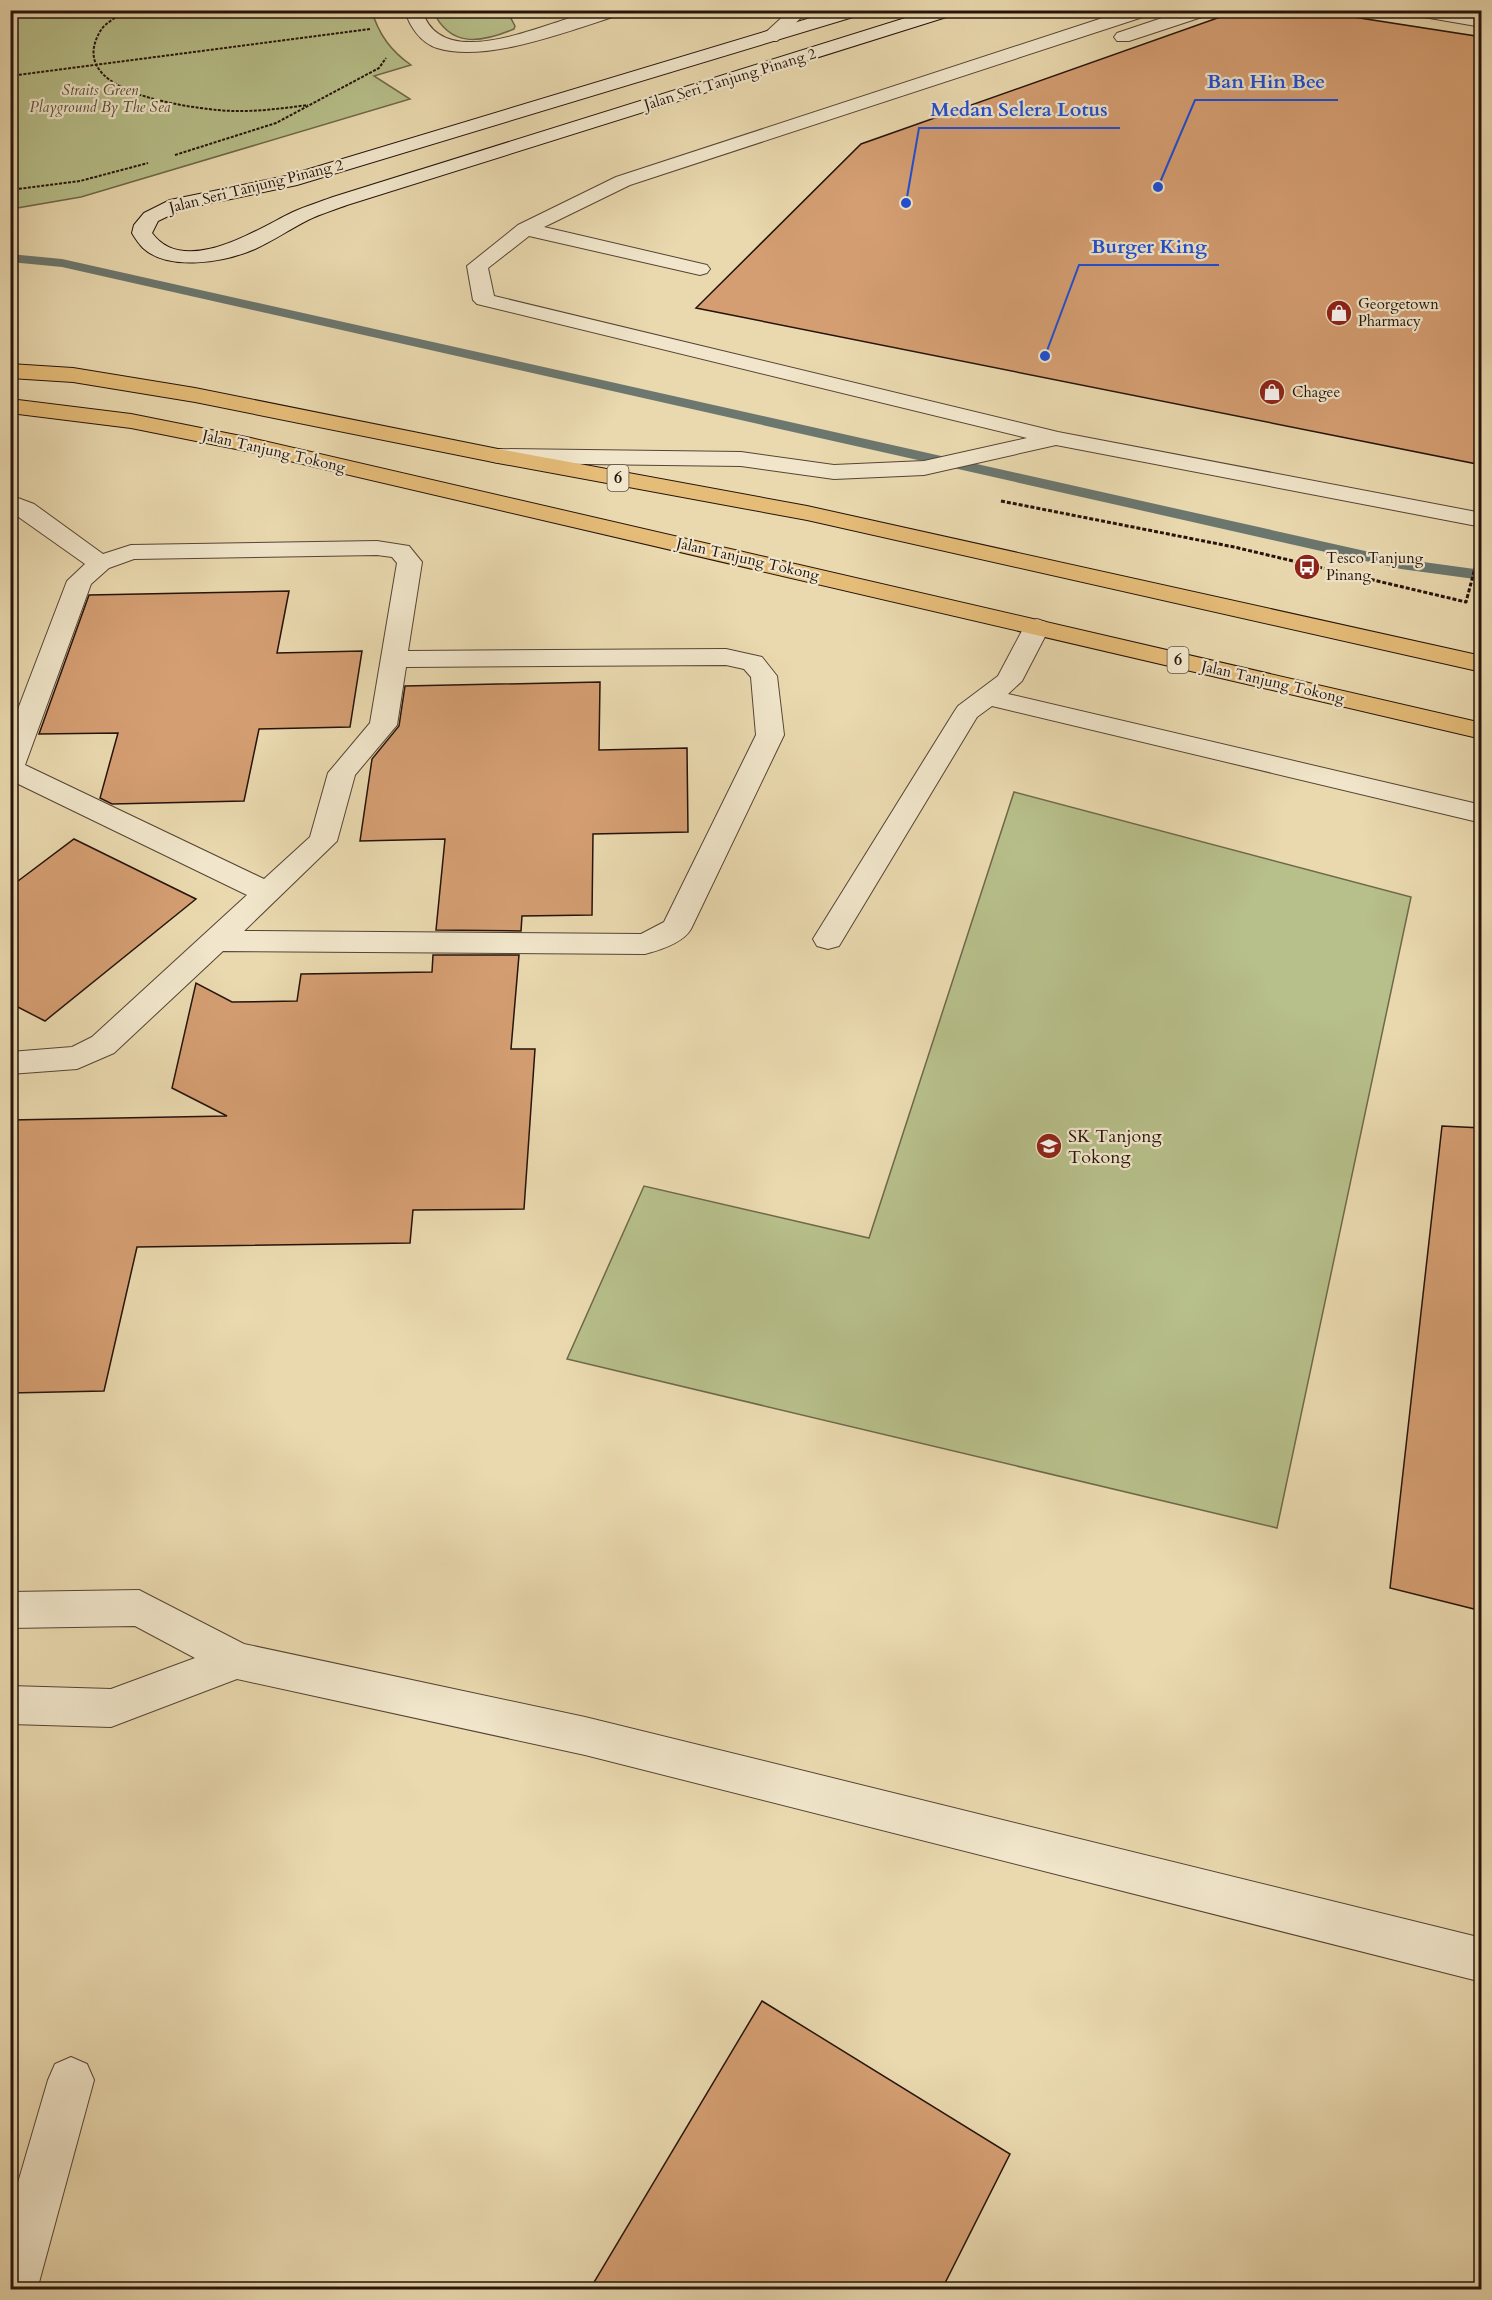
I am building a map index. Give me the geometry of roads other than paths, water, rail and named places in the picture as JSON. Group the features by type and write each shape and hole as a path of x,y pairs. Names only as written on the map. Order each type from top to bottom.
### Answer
{"main road":[{"name":"6","path":"10,370 73,375 186,393 498,456 818,515 1482,664"},
{"name":"Jalan Tanjung Tokong","path":"10,406 96,414 172,428 1482,731"}],"street":[{"path":"416,17 433,39 442,44 457,47 489,45 540,24 616,10"},
{"path":"771,37 801,10"},
{"name":"Jalan Seri Tanjung Pinang 2","path":"857,10 290,181 177,204 151,217 141,233 151,246 177,254 195,256 238,249 308,212 340,201 950,10"},
{"path":"1146,10 623,181 525,229 477,266 484,300 1058,439 1482,520"},
{"path":"1103,44 1204,10"},
{"path":"1412,10 1482,22"},
{"path":"808,139 989,80"},
{"path":"525,229 610,207"},
{"path":"525,229 700,269"},
{"path":"498,456 741,459 834,472 924,468 1058,439"},
{"path":"10,502 26,509 100,563"},
{"path":"10,1063 77,1058 103,1045 218,941 323,841 342,773 382,725 410,562 400,551 377,548 131,552 100,563 80,581 10,769 268,893"},
{"path":"828,939 967,712 1009,681 1037,627"},
{"path":"218,941 645,944 676,929 770,735 764,676 753,663 726,657 393,659"},
{"path":"987,697 1482,814"},
{"path":"10,1610 140,1608 237,1661 585,1736 1482,1960"},
{"path":"10,1705 111,1708 237,1661"},
{"path":"12,2289 71,2080"}],"waterway":[{"path":"10,258 62,263 1401,564 1482,575"}],"place":[{"name":"Ban Hin Bee","path":"1158,187"},
{"name":"Medan Selera Lotus","path":"906,203"},
{"name":"Georgetown Pharmacy","path":"1339,313"},
{"name":"Burger King","path":"1045,356"},
{"name":"Chagee","path":"1272,392"},
{"name":"Tesco Tanjung Pinang","path":"1307,567"},
{"name":"SK Tanjong Tokong","path":"1049,1146"}],"park label":[{"name":"Straits Green Playground By The Sea","path":"100,98"}]}
